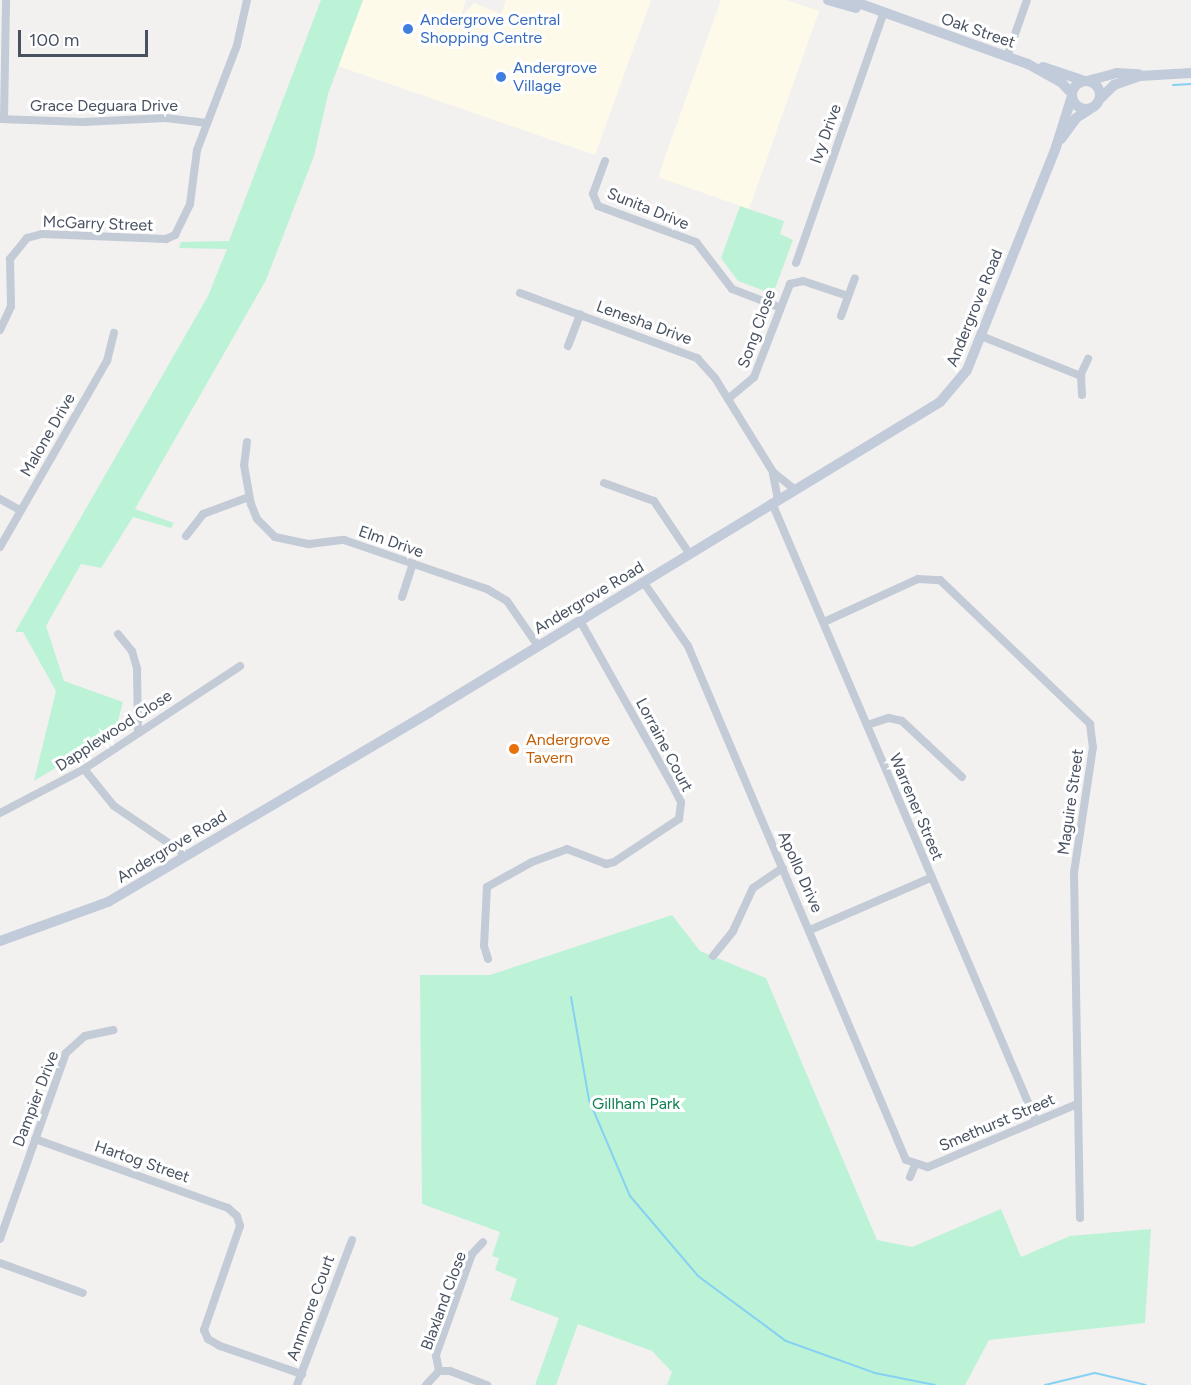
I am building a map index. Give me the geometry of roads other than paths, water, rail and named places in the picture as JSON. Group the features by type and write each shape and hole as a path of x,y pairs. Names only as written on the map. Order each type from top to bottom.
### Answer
{"street":[{"path":"2,118 6,0"},
{"path":"207,123 237,45 247,0"},
{"name":"Oak Street","path":"828,0 853,2 1007,57 1086,81"},
{"path":"1007,57 1028,0"},
{"name":"Ivy Drive","path":"796,263 883,14"},
{"name":"Oak Street","path":"1028,64 1061,82 1072,95"},
{"path":"1145,75 1117,83 1092,109 1079,108 1072,95 1075,86 1117,73 1145,75 1191,73"},
{"path":"1086,81 1098,87 1100,99"},
{"name":"Andergrove Road","path":"0,941 108,902 644,583 944,399 963,376 981,336 1056,147 1072,95"},
{"name":"Andergrove Road","path":"1056,147 1075,119 1092,109"},
{"name":"Grace Deguara Drive","path":"2,118 83,123 166,118 207,123"},
{"name":"McGarry Street","path":"0,330 11,306 9,262 20,242 42,234 166,239 176,236 184,222 191,181 207,123"},
{"name":"Sunita Drive","path":"605,161 593,192 598,206 696,242 730,288 779,307"},
{"path":"841,316 855,278"},
{"name":"Song Close","path":"728,399 754,377 787,287 798,280 848,296"},
{"name":"Lenesha Drive","path":"520,292 692,355 710,370 773,472 795,490"},
{"path":"568,346 580,314"},
{"name":"Malone Drive","path":"0,547 107,361 114,333"},
{"path":"981,336 1081,376"},
{"path":"1082,395 1081,376 1088,359"},
{"name":"Elm Drive","path":"247,442 244,462 249,497 257,519 275,537 309,544 344,540 487,589 507,601 538,646"},
{"name":"Lenesha Drive","path":"773,472 775,501"},
{"path":"604,483 654,501 689,554"},
{"path":"186,536 203,514 249,497"},
{"path":"0,499 20,510"},
{"name":"Warrener Street","path":"775,501 930,878 1036,1121"},
{"path":"402,597 413,564"},
{"name":"Maguire Street","path":"824,621 918,579 940,580 1090,724 1093,747 1074,873 1080,1218"},
{"name":"Apollo Drive","path":"644,583 688,646 906,1160 915,1165"},
{"name":"Lorraine Court","path":"488,959 484,946 487,887 532,862 567,849 606,864 614,862 679,819 681,802 675,790 580,621"},
{"path":"118,634 132,651 137,669 138,732"},
{"name":"Dapplewood Close","path":"0,813 84,769 240,666"},
{"path":"867,724 889,718 902,721 962,777"},
{"path":"84,769 114,806 186,855"},
{"path":"713,956 733,931 753,888 783,868"},
{"path":"810,930 930,878"},
{"name":"Dampier Drive","path":"0,1238 66,1053 85,1036 113,1030"},
{"name":"Smethurst Street","path":"915,1165 928,1167 1077,1104"},
{"name":"Hartog Street","path":"35,1139 218,1203 237,1216 236,1239 204,1320 208,1339 302,1374"},
{"path":"910,1177 915,1165"},
{"name":"Annmore Court","path":"297,1385 352,1240"},
{"name":"Blaxland Close","path":"439,1371 436,1355 472,1254 483,1242"},
{"path":"0,1263 83,1293"},
{"path":"426,1385 439,1371 487,1385"}],"waterway":[{"path":"1173,85 1191,84"},
{"path":"571,997 589,1100 630,1196 698,1276 786,1341 875,1373 935,1385"},
{"path":"1045,1385 1095,1373 1146,1385"}],"place":[{"name":"Andergrove Central Shopping Centre","path":"408,29"},
{"name":"Andergrove Village","path":"501,77"},
{"name":"Andergrove Tavern","path":"514,749"}],"park label":[{"name":"Gillham Park","path":"636,1104"}]}
